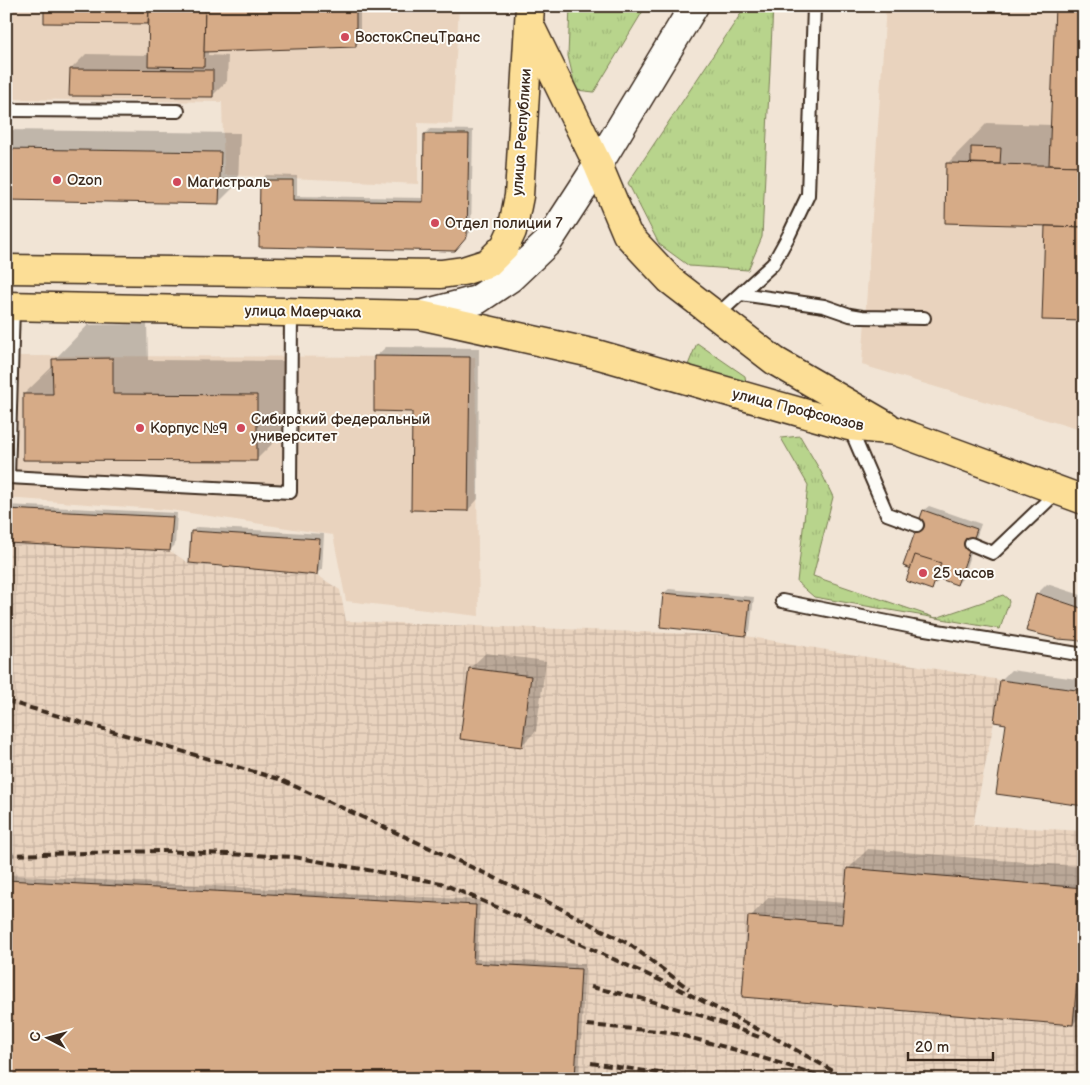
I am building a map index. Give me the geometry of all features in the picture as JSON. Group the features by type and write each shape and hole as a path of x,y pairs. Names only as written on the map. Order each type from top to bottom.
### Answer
{"main road":[{"path":"420,315 477,300 510,278 548,242 598,165 694,6"},
{"path":"530,15 627,234 670,280 775,361 896,431"},
{"name":"улица Республики","path":"6,269 441,274 463,271 488,263 504,246 512,231 519,196 530,15"},
{"name":"улица Маерчака","path":"10,306 420,315 596,354"},
{"name":"улица Профсоюзов","path":"596,354 849,426 896,431 1084,500"}],"lane":[{"path":"716,316 773,264 808,195 814,6"},
{"path":"6,110 178,111"},
{"path":"741,294 824,306 862,317 924,318"},
{"path":"10,306 8,477 290,492 291,312"},
{"path":"849,426 887,514 917,525"},
{"path":"971,544 993,553 1058,491"},
{"path":"782,601 913,628 1084,655"}],"shaded area":[{"path":"6,6 459,6 452,124 418,123 418,184 224,175 222,102 6,99"},
{"path":"886,6 1084,6 1084,431 862,365"},
{"name":"Сибирский федеральный университет","path":"6,356 475,357 479,616 346,601 333,535 170,510 6,498"},
{"path":"6,543 170,551 189,563 317,575 340,590 346,621 746,636 1000,680 994,722 973,825 1084,831 1084,1007 1082,1029 1084,1029 1084,1079 6,1079"}],"green space":[{"path":"570,6 646,6 594,92 576,90 568,56"},
{"path":"746,6 773,6 762,237 748,270 689,266 659,244 628,183"},
{"path":"697,343 745,376 746,383 688,365"},
{"path":"800,436 833,497 813,576 936,618 814,597 797,582 808,485 781,438"},
{"path":"1003,595 1009,602 1000,629 936,618"}],"building":[{"path":"44,6 149,6 148,24 44,23"},
{"path":"149,6 205,6 204,67 148,66"},
{"path":"205,6 356,6 356,47 204,52"},
{"path":"1055,6 1084,6 1084,166 1049,165"},
{"path":"70,69 213,70 213,97 69,96"},
{"path":"424,134 469,134 467,237 455,251 259,247 260,180 293,180 293,200 423,202"},
{"path":"971,147 1001,148 1000,164 971,163"},
{"path":"6,149 221,152 219,204 6,200"},
{"path":"946,163 1084,166 1084,227 945,223"},
{"path":"1045,226 1084,227 1084,321 1042,320"},
{"path":"374,356 470,357 468,511 411,510 412,412 374,411"},
{"name":"Корпус №9","path":"113,358 113,394 257,395 257,461 23,460 23,394 53,394 52,359"},
{"path":"6,509 173,517 170,551 6,543"},
{"path":"923,510 977,529 957,585 903,566"},
{"path":"191,531 320,539 317,575 189,563"},
{"name":"25 часов","path":"915,555 941,563 932,590 906,581"},
{"path":"663,593 750,601 746,636 660,627"},
{"path":"1036,593 1084,609 1084,641 1058,639 1026,631"},
{"path":"469,668 531,676 522,747 460,739"},
{"path":"1000,680 1084,691 1084,806 996,794 1006,724 994,722"},
{"path":"847,868 1084,888 1073,1025 742,997 748,916 842,924"},
{"path":"6,880 476,905 473,963 581,969 575,1079 6,1079"}],"railway":[{"path":"6,701 279,779 554,905 629,944 689,989"},
{"path":"6,855 162,851 294,857 441,883 677,988 775,1038 847,1079"},
{"path":"591,987 640,998 706,1017 759,1037"},
{"path":"587,1025 669,1032 740,1051 831,1079"},
{"path":"591,1063 700,1079"}],"place":[{"name":"ВостокСпецТранс","path":"345,37"},
{"name":"Ozon","path":"57,180"},
{"name":"Магистраль","path":"177,182"},
{"name":"Отдел полиции 7","path":"435,223"},
{"name":"Корпус №9","path":"140,428"},
{"name":"Сибирский федеральный университет","path":"241,428"},
{"name":"25 часов","path":"923,573"}]}
